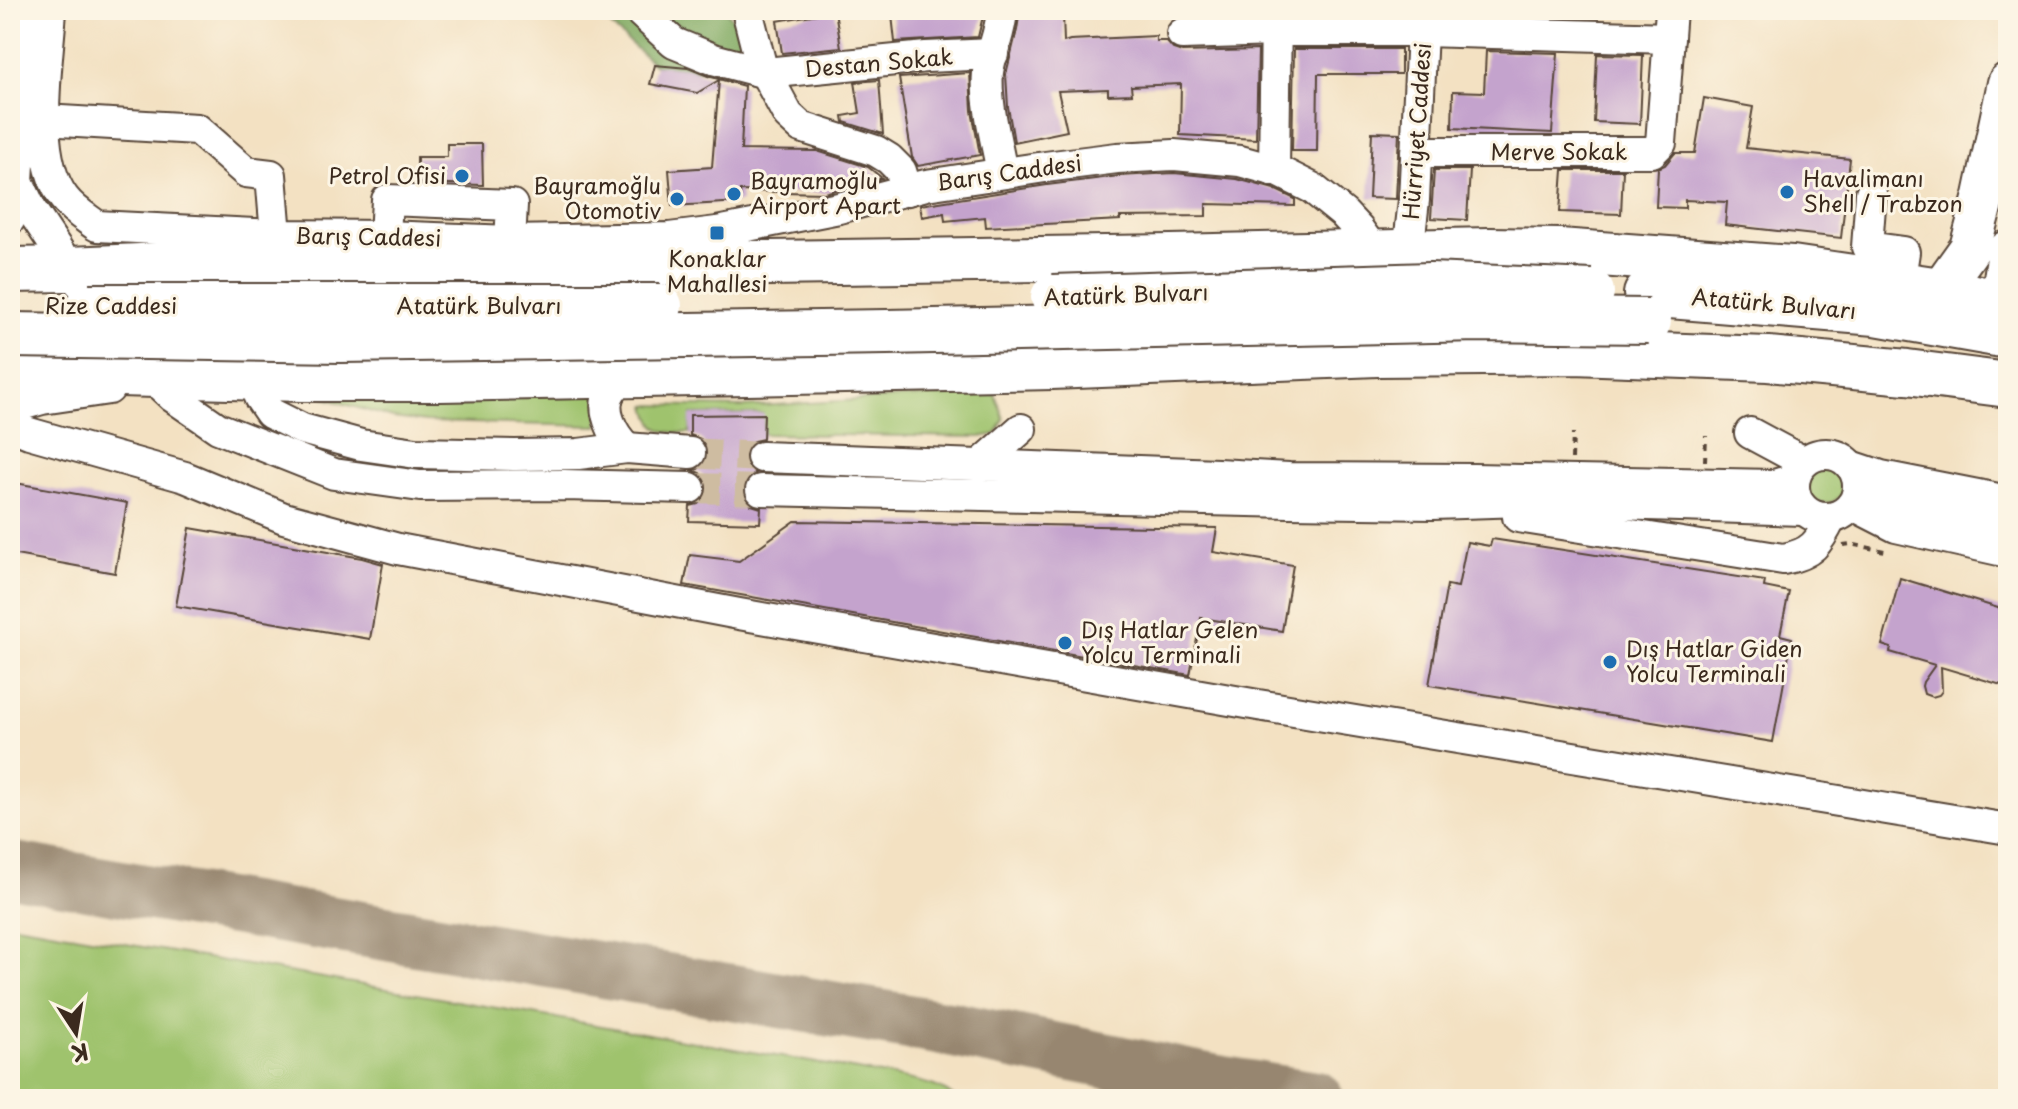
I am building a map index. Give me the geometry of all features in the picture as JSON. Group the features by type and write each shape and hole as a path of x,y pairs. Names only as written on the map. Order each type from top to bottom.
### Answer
{"highway":[{"path":"10,270 122,267 223,253 315,263 754,263 1490,250 1605,254 1792,268 1919,288 2007,314"},
{"path":"100,311 107,284 122,267"},
{"name":"Atatürk Bulvarı","path":"217,316 911,301 1430,285 1648,308 2008,367"},
{"name":"Rize Caddesi","path":"10,306 217,316"},
{"name":"Atatürk Bulvarı","path":"1648,308 2007,314"},
{"name":"Rize Caddesi","path":"10,335 217,316"},
{"path":"10,371 441,379 1052,367 1377,354 1574,352 1768,359 2008,385"}],"main road":[{"path":"1919,288 1970,248 2008,83"},
{"path":"2007,314 2004,279 2008,251"}],"street":[{"path":"10,219 14,210 17,48 28,10"},
{"path":"51,10 44,120 197,129 246,172 271,175 276,235"},
{"name":"Destan Sokak","path":"638,10 674,43 722,62 766,73 926,57 993,54"},
{"path":"747,10 756,50 788,115 801,127 876,151 889,159 901,171 907,190"},
{"path":"1002,10 988,71 988,93 1002,173"},
{"path":"1274,171 1276,20"},
{"path":"1182,34 1276,20 1670,24"},
{"name":"Hürriyet Caddesi","path":"1392,252 1416,152 1423,21"},
{"name":"Merve Sokak","path":"1416,152 1652,152 1661,143 1670,24"},
{"name":"Barış Caddesi","path":"44,120 52,176 73,209 97,226 223,253 276,235 510,241 684,236 839,208 926,185 1117,158 1174,155 1240,161 1274,171 1312,188 1359,230 1392,252"},
{"path":"15,163 32,211 69,269 148,374 173,397 218,428 334,474 420,486 690,488"},
{"path":"1871,193 1867,247 1904,252 1919,288"},
{"path":"223,253 217,316 270,413 302,429 361,445 416,453 578,454 627,448 690,453"},
{"path":"10,408 42,399 118,388 148,374"},
{"path":"627,448 615,436 608,420 608,401 612,389 628,376"},
{"path":"10,425 185,477 284,518 398,549 724,611 1258,705 2008,829"},
{"path":"980,465 1021,429"},
{"path":"1750,433 1799,470"},
{"path":"569,485 582,470 578,454"},
{"path":"761,490 1289,490 1433,504 1783,559 1801,556 1823,536 1839,498 1843,459 1834,454 1813,456 1799,470 1774,485 1404,478 1289,490 1218,474 762,457"},
{"path":"1799,470 1793,491 1797,501 1839,498 1881,476 2008,501"},
{"path":"1839,498 1896,527 2008,552"},
{"path":"1433,504 1839,498 1875,500 2008,528"}],"green space":[{"path":"593,10 725,10 740,27 749,72 655,65"},
{"path":"994,392 1004,419 996,434 980,437 763,434 763,414 691,415 690,433 673,432 656,426 647,405 741,407"},
{"path":"598,394 598,426 426,422 393,418 324,398"},
{"path":"1825,463 1839,469 1845,483 1839,497 1825,503 1811,497 1805,483 1811,469"},
{"path":"10,924 892,1076 934,1086 956,1099 10,1099"}],"building":[{"path":"927,10 961,10 961,18 983,16 978,37 895,42 892,15"},
{"path":"1020,10 1063,14 1064,42 1156,36 1156,41 1166,41 1173,49 1182,52 1258,50 1256,139 1180,135 1181,84 1131,86 1132,94 1108,95 1108,89 1058,91 1067,131 1014,142 1006,74"},
{"path":"835,11 841,47 782,53 777,21"},
{"path":"1294,49 1401,49 1401,74 1318,74 1317,151 1292,151"},
{"path":"1486,51 1558,53 1552,133 1452,128 1453,91 1484,92"},
{"path":"1597,54 1643,55 1640,124 1594,122"},
{"path":"655,65 688,68 744,86 741,150 817,151 868,167 882,178 824,193 740,191 741,202 672,206 669,170 712,167 719,80 697,93 650,84"},
{"path":"970,73 972,111 980,155 918,166 912,157 899,78"},
{"path":"879,80 883,134 844,122 843,116 860,113 855,82"},
{"path":"1704,98 1753,107 1746,148 1850,159 1841,238 1725,225 1727,202 1685,200 1685,208 1656,207 1658,168 1675,153 1695,153"},
{"path":"1372,132 1399,133 1396,199 1369,198"},
{"path":"447,144 482,144 483,185 417,183 417,157 447,157"},
{"path":"1434,170 1470,170 1467,220 1431,218"},
{"path":"1563,170 1623,170 1621,214 1560,212"},
{"path":"1174,173 1237,179 1274,189 1295,199 1295,206 1206,204 1206,216 1120,217 1120,220 986,227 985,217 945,221 944,213 922,217 920,205 1047,185"},
{"path":"764,414 763,439 747,447 744,457 747,466 756,473 746,480 743,490 751,505 761,508 760,523 689,521 690,506 705,498 708,488 700,473 692,470 704,464 708,454 701,439 690,435 690,415"},
{"path":"10,482 127,503 115,573 10,554"},
{"name":"Dış Hatlar Gelen Yolcu Terminali","path":"795,521 1217,528 1213,552 1293,565 1282,631 1201,618 1190,675 684,585 690,555 739,561"},
{"path":"190,528 383,564 370,639 176,606"},
{"name":"Dış Hatlar Giden Yolcu Terminali","path":"1492,539 1765,581 1764,587 1789,592 1780,635 1792,638 1773,742 1429,685 1447,585 1458,587 1467,542 1490,546"},
{"path":"1900,578 2008,611 2008,687 1941,667 1942,691 1932,697 1924,694 1923,682 1935,665 1890,652 1891,648 1882,645"}],"taxiway":[{"path":"10,869 949,1029 1217,1083 1316,1099"}],"tunnel":[{"path":"690,453 762,457"},
{"path":"690,488 761,490"}],"place":[{"name":"Petrol Ofisi","path":"462,176"},
{"name":"Havalimanı Shell / Trabzon","path":"1787,192"},
{"name":"Bayramoğlu Airport Apart","path":"734,194"},
{"name":"Bayramoğlu Otomotiv","path":"677,199"},
{"name":"Konaklar Mahallesi","path":"717,233"},
{"name":"Dış Hatlar Gelen Yolcu Terminali","path":"1065,643"},
{"name":"Dış Hatlar Giden Yolcu Terminali","path":"1610,662"}]}
